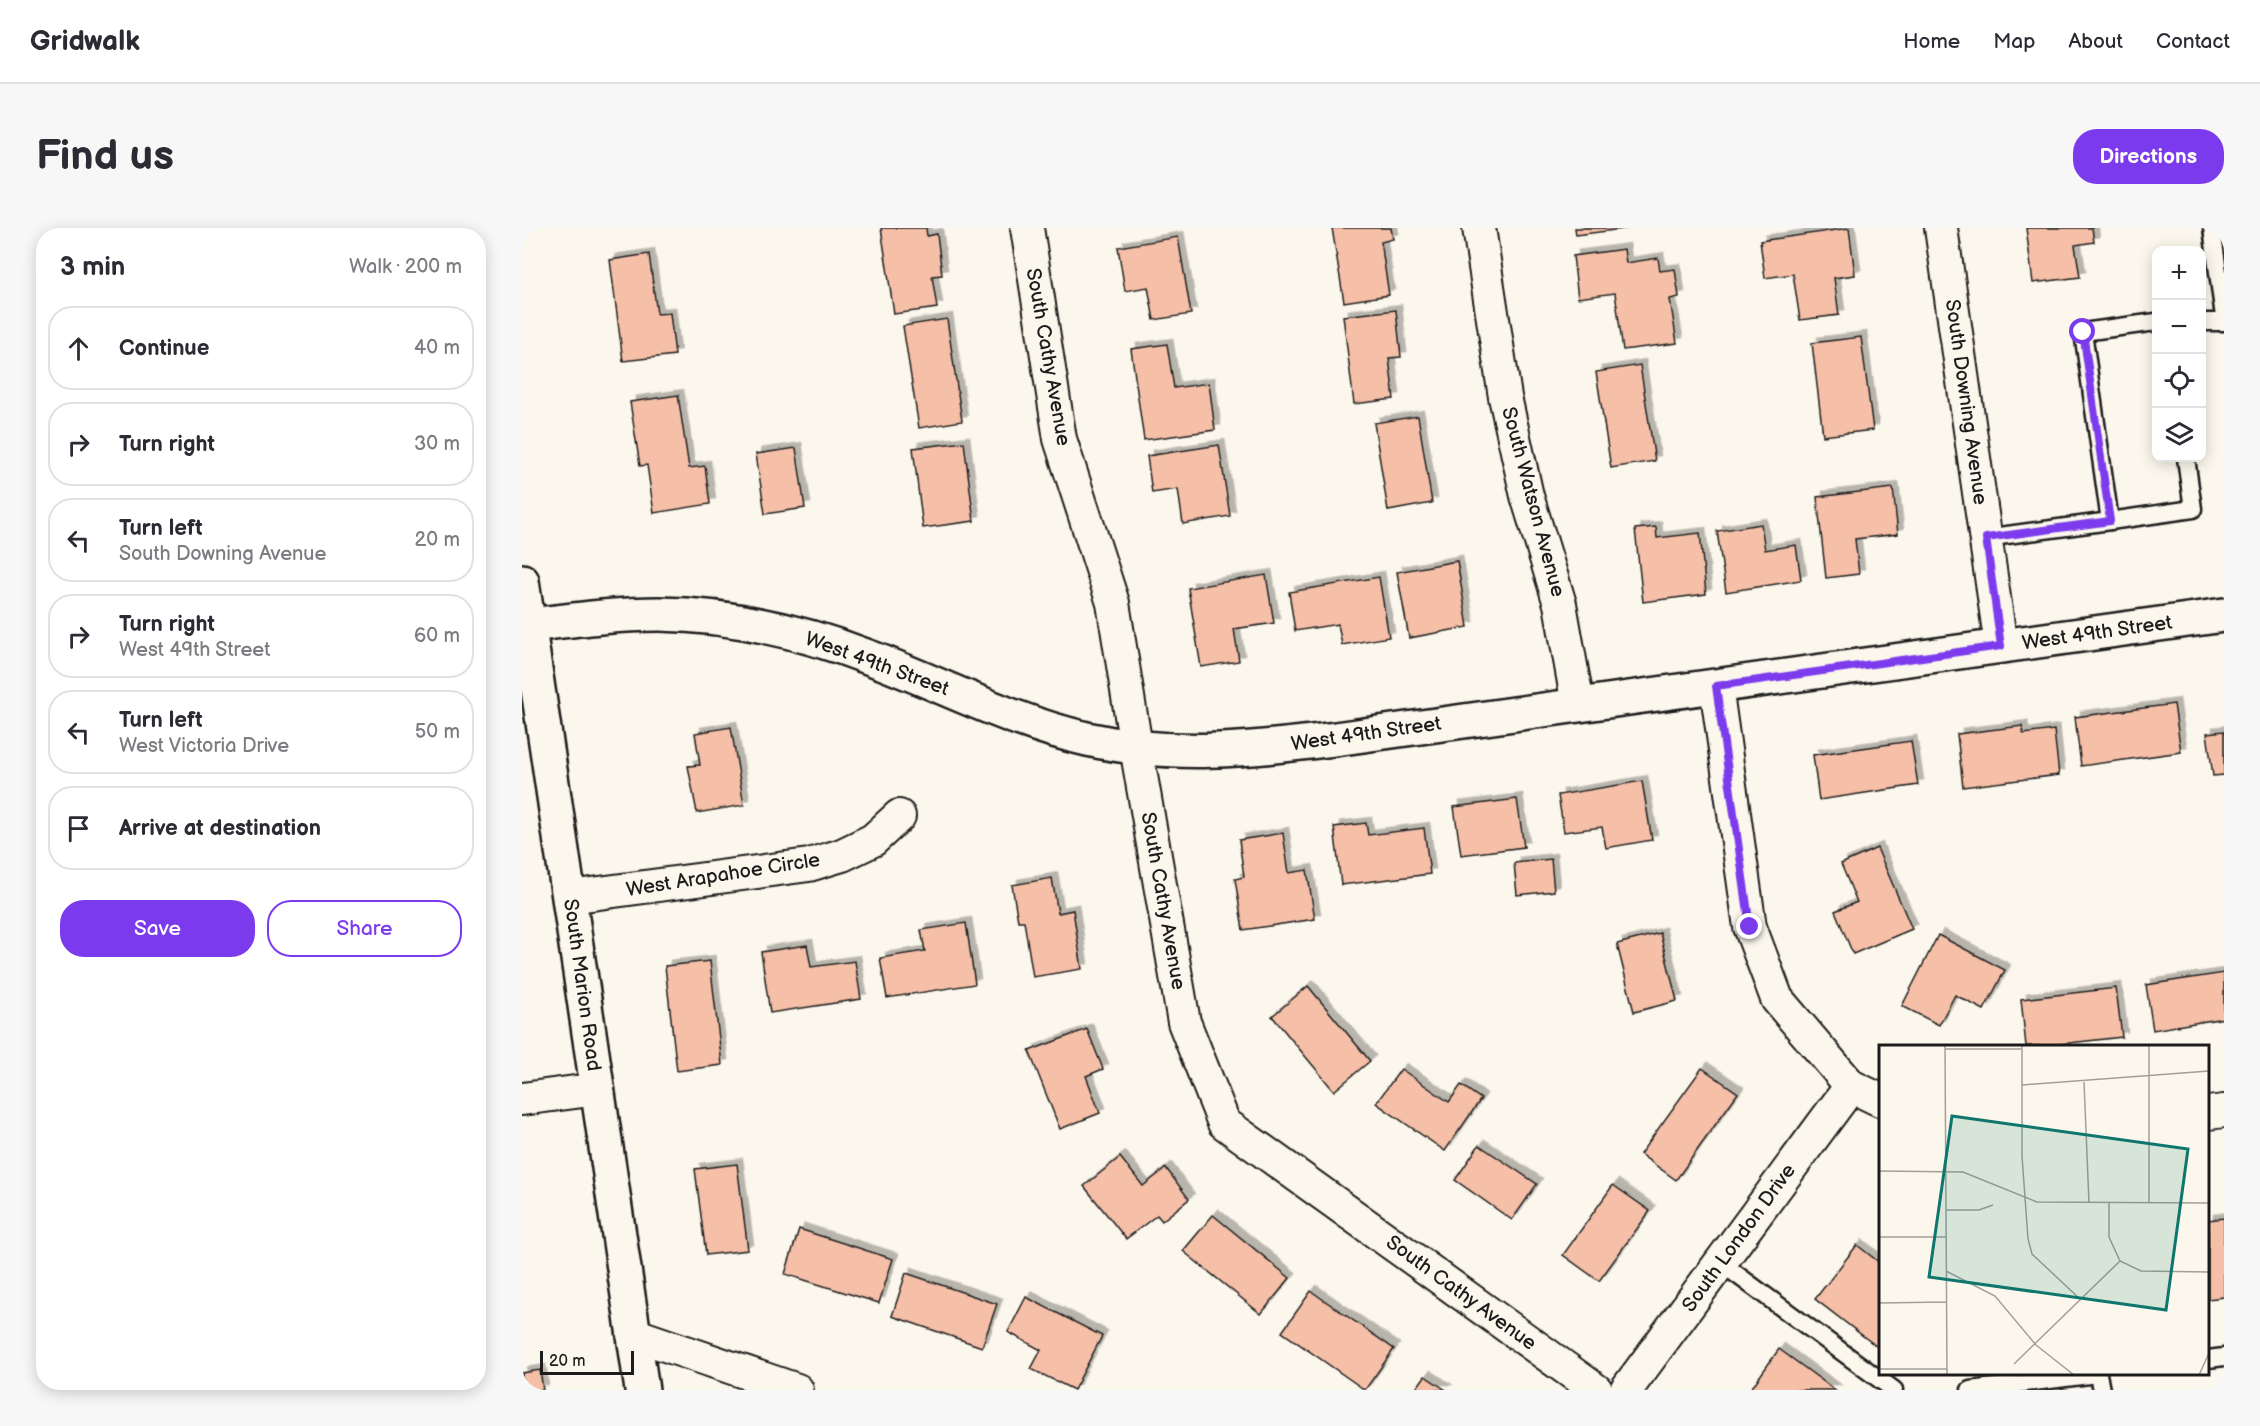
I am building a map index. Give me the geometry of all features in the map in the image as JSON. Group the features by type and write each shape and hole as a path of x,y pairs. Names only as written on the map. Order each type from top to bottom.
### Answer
{"street":[{"name":"South Cathy Avenue","path":"1027,228 1060,440 1113,603 1184,1022 1224,1123 1596,1390"},
{"name":"South Watson Avenue","path":"1479,228 1505,398 1527,496 1560,604 1578,705"},
{"name":"South Downing Avenue","path":"1941,228 2001,646"},
{"name":"South Marion Road","path":"522,581 525,626 570,897 642,1390"},
{"name":"West 49th Street","path":"525,626 597,617 659,614 720,618 776,628 871,657 1017,718 1087,739 1136,747 1205,752 1257,749 2224,615"},
{"path":"1716,686 1750,927 1777,999 1851,1086 1879,1099"},
{"name":"West Arapahoe Circle","path":"570,897 809,865 842,855 873,840 899,816"},
{"name":"South London Drive","path":"1626,1390 1851,1086"},
{"path":"522,1099 598,1089"},
{"path":"2209,1113 2224,1111"},
{"path":"633,1334 797,1390"}],"lane":[{"path":"2211,228 2224,317"},
{"path":"2206,322 2224,322"},
{"path":"2110,521 2083,332 2152,323"},
{"path":"1986,538 2193,509 2187,462"},
{"path":"1721,1263 1894,1390"},
{"path":"2209,1359 2224,1357"},
{"path":"1970,1390 2090,1375"},
{"path":"2098,1375 2101,1390"}],"building":[{"path":"881,228 926,228 927,236 937,234 942,275 932,276 937,308 894,314"},
{"path":"1332,228 1391,228 1393,239 1381,242 1389,295 1344,302"},
{"path":"1575,228 1631,228 1576,235"},
{"path":"1849,228 1855,275 1834,278 1839,315 1800,320 1793,274 1765,278 1760,241"},
{"path":"2026,228 2092,228 2094,242 2075,245 2080,277 2033,283"},
{"path":"1178,237 1191,314 1154,320 1148,287 1125,291 1118,247"},
{"path":"1624,249 1626,263 1658,258 1660,271 1675,269 1679,297 1670,299 1677,343 1623,350 1615,293 1578,298 1573,256"},
{"path":"649,254 657,314 670,313 675,355 623,361 610,260"},
{"path":"1396,310 1401,357 1389,358 1394,399 1354,404 1343,316"},
{"path":"947,319 962,421 919,428 903,326"},
{"path":"1861,337 1873,430 1823,436 1812,343"},
{"path":"1167,344 1174,388 1209,383 1215,430 1144,440 1131,349"},
{"path":"1640,365 1655,461 1611,468 1596,372"},
{"path":"678,395 689,468 705,466 710,504 654,513 647,465 640,466 630,402"},
{"path":"1418,416 1432,503 1388,511 1374,423"},
{"path":"964,442 974,521 923,528 913,448"},
{"path":"1219,445 1230,516 1183,524 1178,489 1152,493 1147,456"},
{"path":"796,448 805,508 765,514 756,454"},
{"path":"1893,488 1898,534 1855,539 1859,574 1826,578 1817,497"},
{"path":"1761,524 1765,550 1796,545 1801,580 1726,592 1717,531"},
{"path":"1656,527 1657,538 1700,533 1706,594 1643,602 1635,529"},
{"path":"1457,561 1468,627 1409,638 1397,572"},
{"path":"1266,575 1274,623 1234,629 1239,661 1201,667 1188,588"},
{"path":"1379,577 1389,637 1342,645 1338,624 1295,631 1289,592"},
{"path":"2174,704 2181,752 2081,766 2075,717"},
{"path":"2022,726 2023,734 2054,730 2059,775 1963,787 1957,734"},
{"path":"731,727 744,805 697,813 688,766 700,765 695,733"},
{"path":"2224,731 2224,775 2213,776 2207,733"},
{"path":"1911,741 1918,785 1819,800 1813,755"},
{"path":"1642,781 1652,840 1606,848 1602,827 1564,832 1558,795"},
{"path":"1517,799 1524,847 1461,855 1454,807"},
{"path":"1366,823 1368,835 1424,828 1430,874 1341,885 1334,827"},
{"path":"1283,833 1289,873 1307,870 1315,919 1243,930 1235,879 1244,877 1239,840"},
{"path":"1877,848 1912,929 1853,954 1835,911 1857,902 1841,864"},
{"path":"1551,859 1554,891 1517,895 1514,863"},
{"path":"1052,878 1058,913 1073,910 1082,969 1033,977 1024,921 1018,921 1012,885"},
{"path":"966,923 975,984 887,998 880,958 925,951 921,930"},
{"path":"1660,933 1677,1001 1634,1012 1617,944"},
{"path":"1938,935 2005,970 1984,1010 1955,995 1939,1025 1902,1006"},
{"path":"807,945 811,967 855,961 861,999 770,1013 761,952"},
{"path":"710,961 722,1065 677,1071 665,966"},
{"path":"2224,973 2224,1018 2153,1030 2146,985"},
{"path":"1308,986 1370,1061 1334,1091 1272,1016"},
{"path":"2116,988 2122,1037 2052,1045 2026,1045 2021,999"},
{"path":"1087,1029 1103,1069 1086,1076 1100,1113 1060,1129 1029,1051"},
{"path":"1702,1068 1738,1093 1676,1180 1640,1154"},
{"path":"1401,1069 1449,1102 1461,1085 1481,1099 1445,1151 1376,1103"},
{"path":"1479,1145 1537,1184 1512,1220 1455,1180"},
{"path":"1120,1157 1143,1186 1166,1168 1189,1199 1162,1221 1157,1215 1126,1239 1084,1186"},
{"path":"737,1164 748,1250 706,1255 695,1169"},
{"path":"1613,1185 1650,1211 1599,1281 1563,1255"},
{"path":"1213,1215 1290,1278 1261,1314 1183,1251"},
{"path":"2224,1218 2224,1297 2209,1299 2209,1220"},
{"path":"799,1229 893,1259 879,1303 785,1274"},
{"path":"1857,1245 1879,1262 1879,1348 1815,1299"},
{"path":"906,1273 997,1304 982,1347 892,1316"},
{"path":"1311,1291 1394,1349 1365,1390 1282,1332"},
{"path":"1026,1297 1102,1336 1074,1390 1031,1369 1041,1350 1008,1332"},
{"path":"1779,1349 1835,1390 1750,1390"},
{"path":"540,1370 543,1390 522,1390 522,1373"},
{"path":"1425,1376 1446,1390 1415,1390"}],"route":[{"path":"1750,927 1716,686 2001,646 1986,538 2110,521 2083,332"}]}
